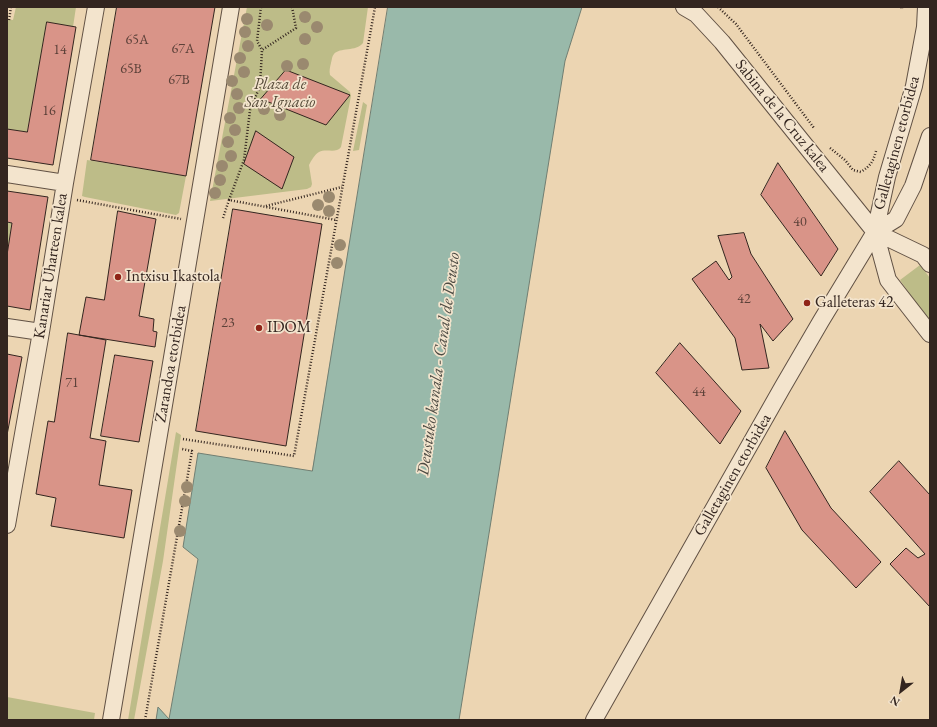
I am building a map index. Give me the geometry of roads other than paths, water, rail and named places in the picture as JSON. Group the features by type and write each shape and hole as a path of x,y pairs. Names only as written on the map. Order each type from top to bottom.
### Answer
{"street":[{"name":"Kanariar Uharteen kalea","path":"7,525 10,488 41,332 96,7"},
{"name":"Zarandoa etorbidea","path":"111,720 231,7"},
{"name":"Sabina de la Cruz kalea","path":"684,7 696,14 722,42 875,232 888,280 930,334"},
{"name":"Galletaginen etorbidea","path":"594,720 786,381 875,232 887,177 914,86 925,27 926,7"},
{"name":"Galletaginen etorbidea","path":"875,232 896,219 913,186 930,136"},
{"path":"7,174 65,183"},
{"name":"Sabina de la Cruz kalea","path":"875,232 923,255 930,264"},
{"path":"7,327 41,332"}],"water":[{"name":"Deustuko kanala - Canal de Deusto","path":"388,7 582,7 565,61 459,720 156,720 158,707 169,719 198,559 183,547 198,453 312,471"}],"place":[{"name":"Intxisu Ikastola","path":"118,277"},
{"name":"Galleteras 42","path":"807,303"},
{"name":"IDOM","path":"259,328"}],"park label":[{"name":"Plaza de San Ignacio","path":"280,94"}]}
